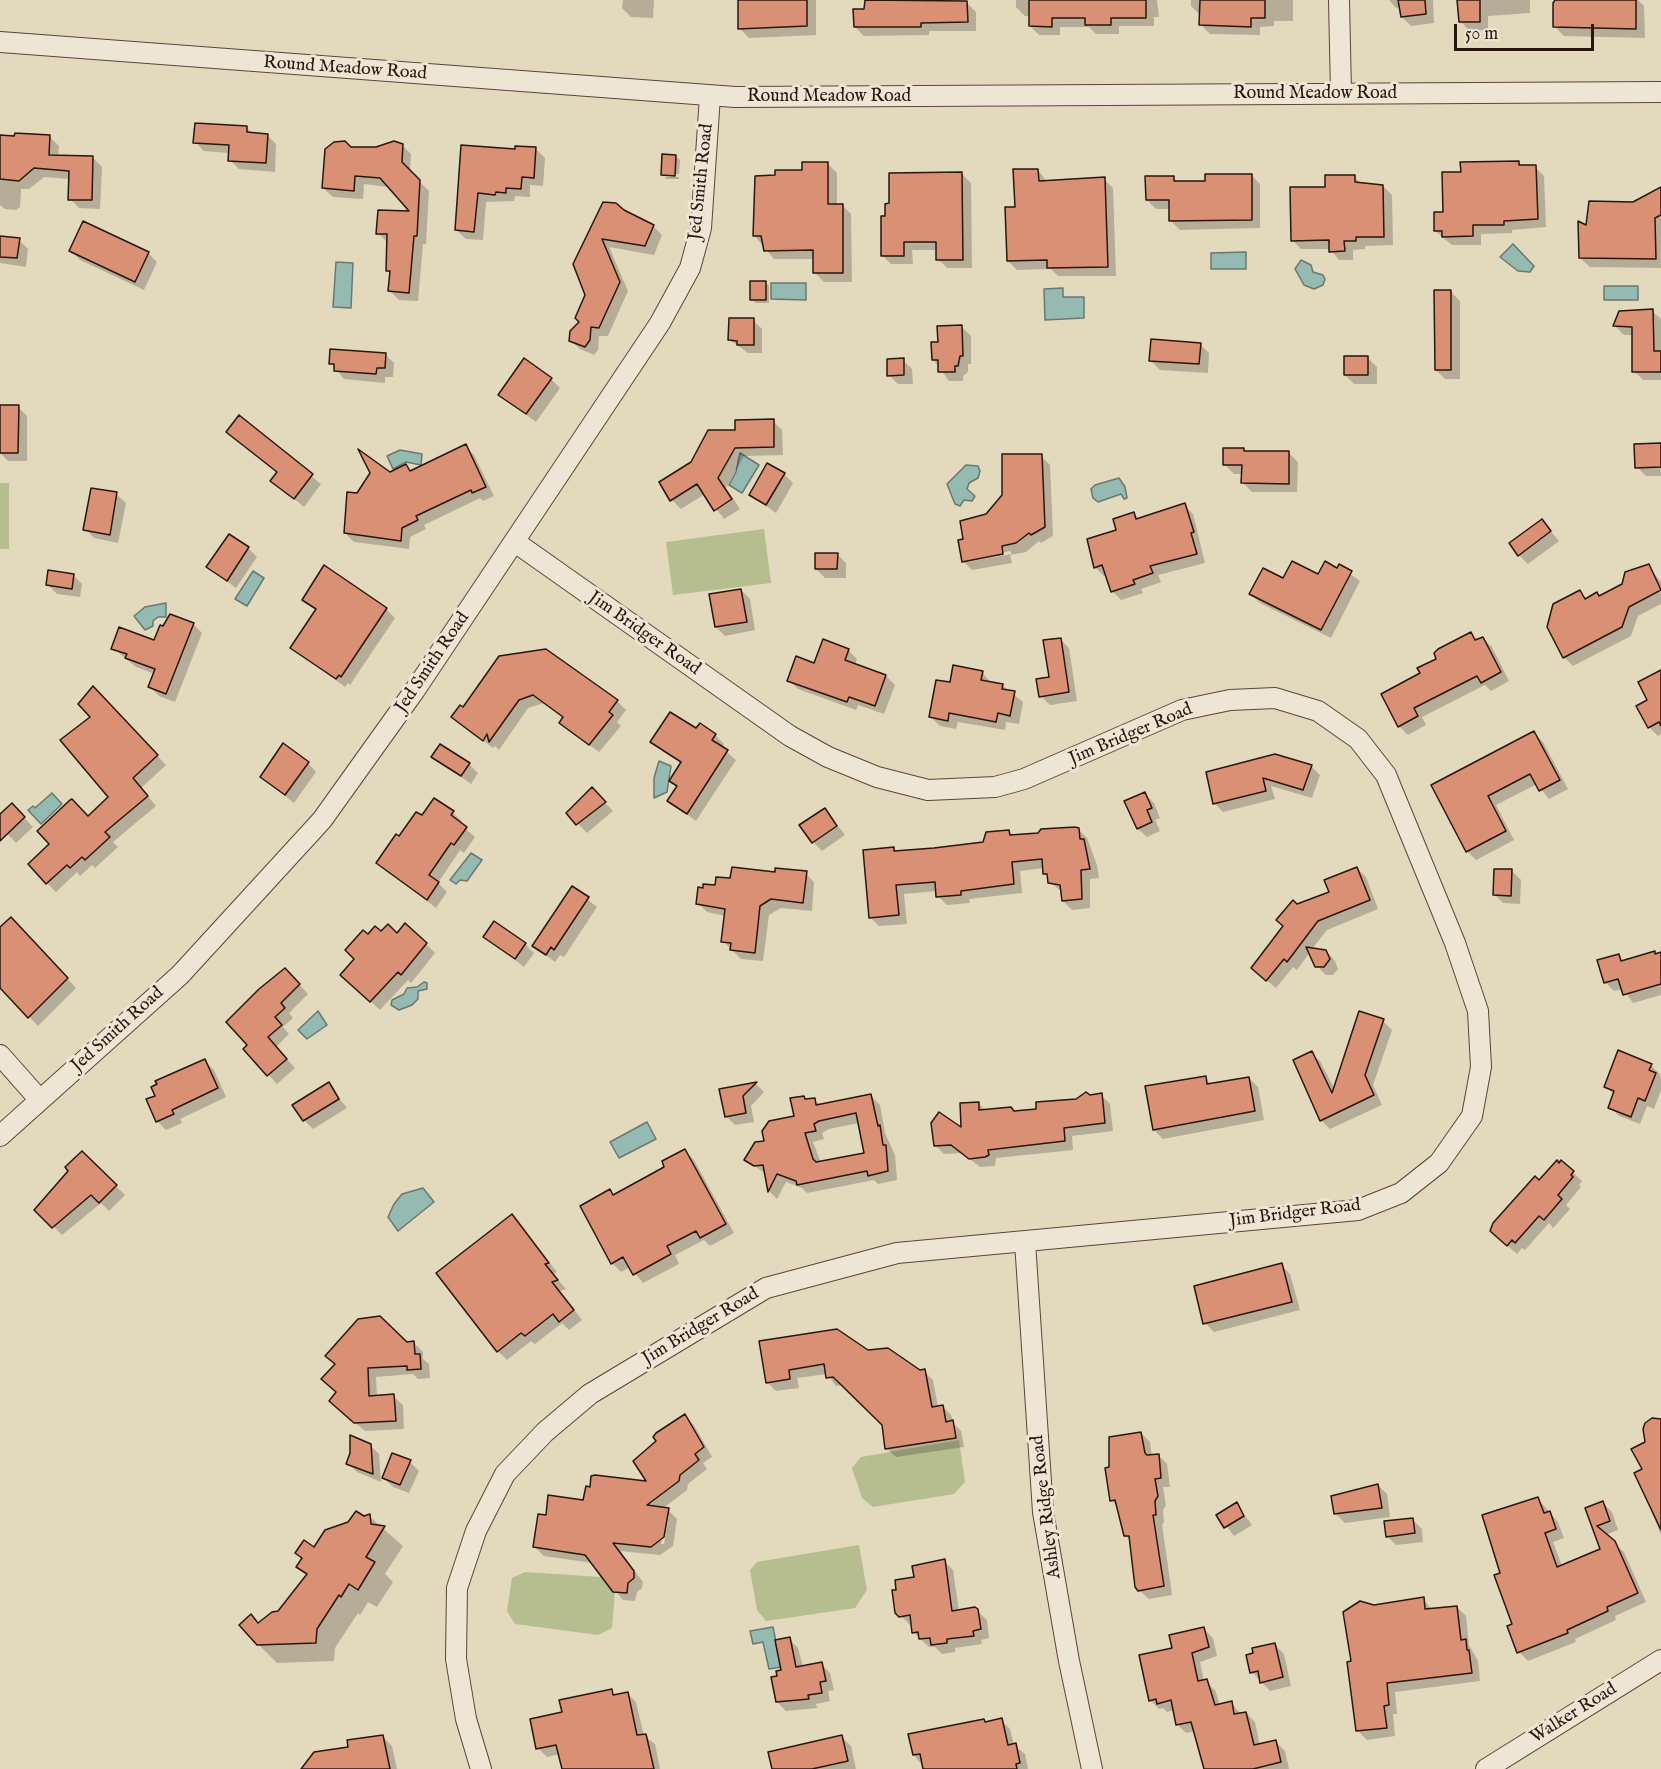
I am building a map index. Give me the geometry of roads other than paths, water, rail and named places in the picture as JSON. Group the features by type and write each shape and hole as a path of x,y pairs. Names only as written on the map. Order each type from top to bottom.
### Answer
{"street":[{"path":"1339,0 1341,93"},
{"name":"Round Meadow Road","path":"0,42 710,96 1661,92"},
{"name":"Jed Smith Road","path":"0,1136 180,975 322,820 415,690 660,323 690,268 701,228 710,96"},
{"name":"Jim Bridger Road","path":"481,1769 466,1719 456,1659 457,1588 476,1531 506,1474 545,1432 590,1394 766,1288 897,1253 1358,1210 1401,1193 1439,1163 1472,1116 1481,1067 1478,1011 1455,943 1386,775 1358,739 1318,711 1275,698 1230,700 1182,710 1052,768 995,787 928,790 877,777 828,757 790,736 515,542"},
{"path":"0,1055 39,1099"},
{"name":"Ashley Ridge Road","path":"1025,1242 1043,1512 1069,1661 1092,1769"},
{"name":"Walker Road","path":"1486,1769 1661,1660"}],"water":[{"path":"1513,244 1534,266 1530,272 1518,271 1500,257"},
{"path":"1246,252 1246,269 1211,269 1211,253"},
{"path":"1301,260 1311,265 1313,272 1323,275 1325,279 1323,285 1314,289 1304,285 1295,269"},
{"path":"336,262 353,263 351,308 333,307"},
{"path":"771,283 806,283 806,300 771,299"},
{"path":"1604,286 1638,286 1638,300 1604,300"},
{"path":"1063,288 1063,297 1084,297 1084,318 1045,320 1044,289"},
{"path":"400,450 422,454 421,465 406,462 393,469 387,456"},
{"path":"740,453 759,465 742,493 729,485 736,472"},
{"path":"966,465 978,466 980,471 978,478 969,483 967,489 975,496 972,501 964,500 960,506 955,504 947,484"},
{"path":"1119,478 1125,487 1127,498 1124,499 1121,494 1098,502 1093,498 1091,489 1095,485"},
{"path":"253,571 264,578 247,606 235,599"},
{"path":"166,603 166,617 158,617 153,621 153,626 145,630 134,616 145,607"},
{"path":"659,761 671,766 667,792 654,798 654,778"},
{"path":"52,793 62,804 41,824 28,810 33,806 35,808"},
{"path":"471,853 482,860 467,881 460,880 456,884 450,880"},
{"path":"424,982 427,983 427,989 418,991 418,999 412,1005 399,1010 391,1005 392,1000 404,994 407,988 417,987"},
{"path":"318,1011 327,1025 307,1039 298,1030"},
{"path":"647,1122 656,1139 619,1158 610,1142"},
{"path":"423,1188 434,1202 398,1231 388,1217 394,1204 402,1194"},
{"path":"773,1627 781,1667 769,1669 763,1642 753,1644 750,1631"}]}
